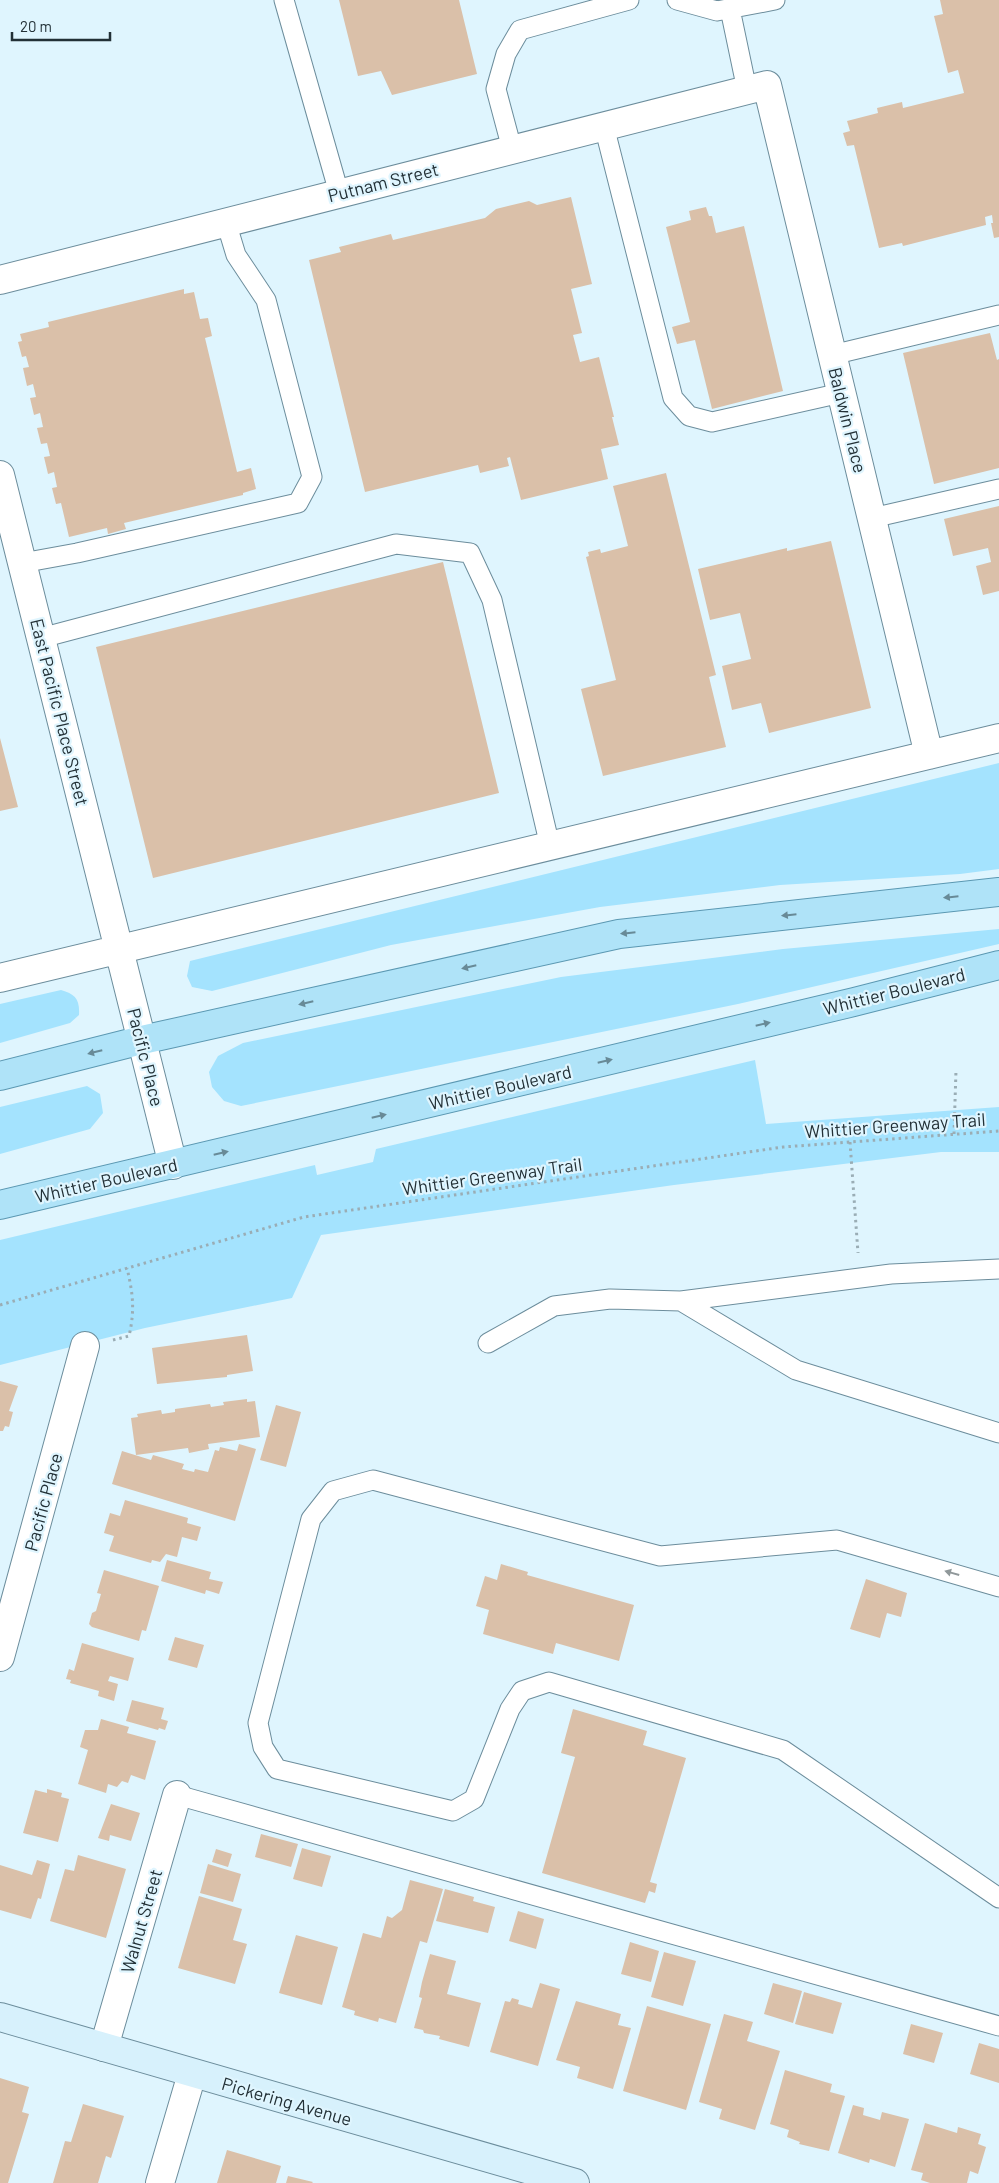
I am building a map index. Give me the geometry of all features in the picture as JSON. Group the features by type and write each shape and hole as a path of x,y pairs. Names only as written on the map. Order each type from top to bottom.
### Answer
{"main road":[{"path":"0,1076 142,1040 619,934 999,892"},
{"name":"Whittier Boulevard","path":"0,1205 854,1002 999,964"}],"street":[{"name":"Putnam Street","path":"0,280 757,87"},
{"name":"Baldwin Place","path":"757,87 832,356 929,755"},
{"name":"East Pacific Place Street","path":"0,475 8,538 22,563 119,949"},
{"path":"0,978 999,738"},
{"name":"Pacific Place","path":"119,949 173,1165"},
{"name":"Pacific Place","path":"0,1657 85,1346"},
{"name":"Walnut Street","path":"104,2048 177,1795"},
{"name":"Pickering Avenue","path":"0,2017 192,2074 575,2183"},
{"path":"160,2183 192,2074"}],"lane":[{"path":"284,0 339,193"},
{"path":"512,149 496,90 506,54 520,30 629,0"},
{"path":"677,0 717,11 775,0"},
{"path":"730,9 757,87"},
{"path":"604,126 673,398 689,416 712,422 841,392"},
{"path":"22,563 77,553 298,503 312,477 266,300 236,255 226,222"},
{"path":"832,356 999,315"},
{"path":"872,518 999,489"},
{"path":"41,638 396,544 470,553 492,600 550,846"},
{"path":"488,1342 554,1306 610,1299 681,1301 860,1277 999,1269"},
{"path":"681,1301 796,1370 999,1433"},
{"path":"999,1586 838,1540 660,1556 373,1480 333,1491 311,1519 258,1723 263,1747 277,1769 453,1811 474,1799 510,1709 522,1691 549,1682 783,1750 999,1898"},
{"path":"177,1795 999,2026"}],"path":[{"path":"954,1134 956,1070"},
{"name":"Whittier Greenway Trail","path":"0,1304 304,1217 783,1147 999,1131"},
{"path":"850,1142 860,1277"},
{"path":"85,1346 129,1336 134,1313 133,1292 127,1268"}],"shaded area":[{"path":"999,763 999,869 960,874 780,885 600,907 391,945 212,991 192,987 187,976 190,961"},
{"path":"999,929 999,944 738,1004 241,1106 224,1101 212,1087 209,1072 218,1056 243,1043 561,977 783,949"},
{"path":"61,990 73,995 79,1005 79,1015 70,1023 0,1043 0,1004"},
{"path":"755,1060 766,1124 999,1107 999,1152 941,1152 674,1185 321,1235 292,1298 145,1328 0,1365 0,1240 315,1165 317,1175 373,1162 376,1149"},
{"path":"87,1086 100,1094 103,1113 90,1129 0,1154 0,1107"}],"building":[{"path":"339,0 459,0 477,74 392,95 381,71 358,76"},
{"path":"940,0 999,0 999,237 994,238 991,223 993,223 992,215 985,217 986,225 903,246 902,243 879,248 854,145 847,146 843,133 850,131 847,121 878,113 877,108 902,102 903,108 964,93 958,70 948,73 934,16 943,14"},
{"path":"571,197 592,284 571,289 582,333 573,335 580,362 599,357 614,417 612,417 619,445 601,449 608,479 521,500 510,457 507,458 509,466 480,473 478,465 365,492 309,260 341,252 339,247 391,234 393,240 485,218 496,209 529,201 537,205"},
{"path":"706,207 709,216 712,216 716,233 744,226 783,391 712,409 695,340 677,344 672,327 690,322 666,227 691,220 689,211"},
{"path":"184,289 184,294 194,292 200,319 208,318 212,336 205,338 237,472 251,468 256,489 243,493 243,495 124,523 126,529 108,534 107,528 69,537 61,503 56,504 52,488 57,487 54,472 48,474 44,457 50,456 47,443 41,444 37,428 43,427 40,413 34,415 30,398 36,397 33,384 27,386 23,368 29,367 26,356 22,357 18,342 22,341 20,334 49,327 48,322"},
{"path":"990,333 997,360 999,359 999,468 934,484 903,353"},
{"path":"666,473 716,675 709,677 726,747 603,776 581,689 616,680 586,557 589,556 588,552 600,549 601,553 628,546 613,486"},
{"path":"999,506 999,591 983,595 976,566 991,562 988,548 953,556 944,519"},
{"path":"831,541 871,708 769,733 761,703 732,710 722,666 751,659 740,613 710,620 698,569 787,548 787,551"},
{"path":"443,562 499,793 153,878 96,647"},
{"path":"0,738 18,807 0,811"},
{"path":"247,1335 253,1371 227,1375 227,1377 157,1384 152,1348"},
{"path":"0,1381 18,1386 9,1411 13,1412 9,1427 5,1426 3,1431 0,1431"},
{"path":"247,1399 247,1402 255,1401 260,1437 208,1444 209,1449 189,1453 188,1448 136,1455 131,1418 138,1417 137,1414 161,1410 162,1414 175,1412 175,1409 210,1404 211,1407 224,1405 223,1402"},
{"path":"276,1405 301,1412 286,1467 260,1460"},
{"path":"239,1444 256,1449 235,1521 112,1484 122,1451 151,1460 153,1455 184,1464 182,1469 194,1472 195,1469 208,1472 215,1450 219,1451 220,1447 237,1451"},
{"path":"125,1500 188,1518 187,1523 201,1527 197,1541 182,1537 177,1557 166,1554 160,1562 152,1560 151,1563 109,1551 114,1536 104,1533 110,1513 120,1516"},
{"path":"167,1560 211,1572 209,1579 223,1582 219,1594 206,1590 205,1594 161,1581"},
{"path":"501,1564 528,1572 527,1575 634,1605 619,1661 556,1643 553,1654 483,1634 489,1610 476,1606 485,1576 497,1580"},
{"path":"104,1570 159,1586 146,1631 142,1630 139,1641 92,1627 89,1624 92,1613 96,1611 101,1594 97,1593"},
{"path":"866,1579 907,1593 901,1617 887,1613 880,1638 850,1629"},
{"path":"175,1637 204,1645 197,1668 168,1660"},
{"path":"82,1643 134,1658 128,1681 110,1676 108,1681 118,1684 114,1701 98,1696 99,1691 70,1683 71,1680 66,1679 69,1669 74,1671"},
{"path":"132,1700 164,1708 161,1719 168,1721 165,1730 159,1728 158,1730 126,1721"},
{"path":"573,1709 647,1731 643,1745 686,1758 650,1882 657,1884 655,1893 649,1891 645,1903 542,1873 575,1757 561,1753"},
{"path":"101,1719 129,1727 127,1733 156,1741 145,1780 131,1775 128,1783 122,1781 117,1787 108,1784 106,1793 78,1784 88,1750 80,1747 85,1730 98,1730"},
{"path":"47,1789 62,1793 61,1797 69,1799 58,1842 23,1833 35,1790 47,1793"},
{"path":"111,1804 140,1813 131,1841 110,1835 109,1841 98,1838"},
{"path":"261,1834 298,1844 291,1867 255,1857"},
{"path":"302,1848 331,1856 322,1887 293,1879"},
{"path":"216,1849 232,1854 228,1867 212,1862"},
{"path":"78,1855 126,1869 106,1938 50,1921 65,1869 74,1871"},
{"path":"37,1860 50,1864 41,1899 38,1898 31,1919 0,1910 0,1865 32,1875"},
{"path":"208,1864 241,1874 233,1902 200,1893"},
{"path":"410,1880 443,1889 427,1943 420,1941 396,2023 379,2018 378,2022 354,2015 355,2011 342,2007 363,1933 381,1938 387,1916 392,1918 402,1910"},
{"path":"445,1889 474,1897 473,1901 495,1907 488,1933 436,1921"},
{"path":"199,1896 242,1909 233,1940 247,1944 235,1984 178,1968"},
{"path":"518,1911 544,1919 536,1949 509,1941"},
{"path":"296,1935 338,1947 322,2005 279,1993"},
{"path":"630,1942 659,1951 651,1982 621,1974"},
{"path":"664,1952 696,1961 683,2006 651,1997"},
{"path":"430,1954 456,1961 447,1994 481,2003 469,2047 439,2039 440,2036 424,2033 423,2030 414,2028 422,1998 419,1997 422,1982"},
{"path":"540,1983 560,1989 538,2066 490,2052 505,2001 510,2002 512,1998 519,2000 518,2004 532,2008"},
{"path":"773,1983 802,1991 793,2023 764,2014"},
{"path":"804,1992 842,2003 833,2034 795,2024"},
{"path":"576,2001 621,2014 618,2025 631,2028 613,2089 577,2078 580,2067 556,2060"},
{"path":"647,2006 711,2024 686,2110 623,2091"},
{"path":"724,2014 753,2022 747,2041 780,2051 755,2130 719,2119 722,2109 699,2102"},
{"path":"911,2024 943,2033 934,2063 903,2054"},
{"path":"979,2043 999,2049 999,2083 970,2074"},
{"path":"785,2070 832,2084 830,2092 845,2096 829,2151 799,2144 800,2142 787,2137 789,2130 770,2124"},
{"path":"0,2078 29,2087 22,2112 29,2114 8,2183 0,2183"},
{"path":"83,2104 124,2116 111,2158 106,2156 98,2183 53,2183 65,2141 71,2142"},
{"path":"853,2105 864,2108 863,2115 880,2120 882,2112 909,2119 895,2167 870,2159 869,2163 838,2153"},
{"path":"925,2123 957,2133 958,2127 981,2134 978,2144 986,2147 978,2174 970,2171 967,2183 930,2183 921,2180 923,2173 911,2170"},
{"path":"227,2150 281,2166 276,2183 217,2183"},
{"path":"288,2176 313,2182 286,2183"}]}
